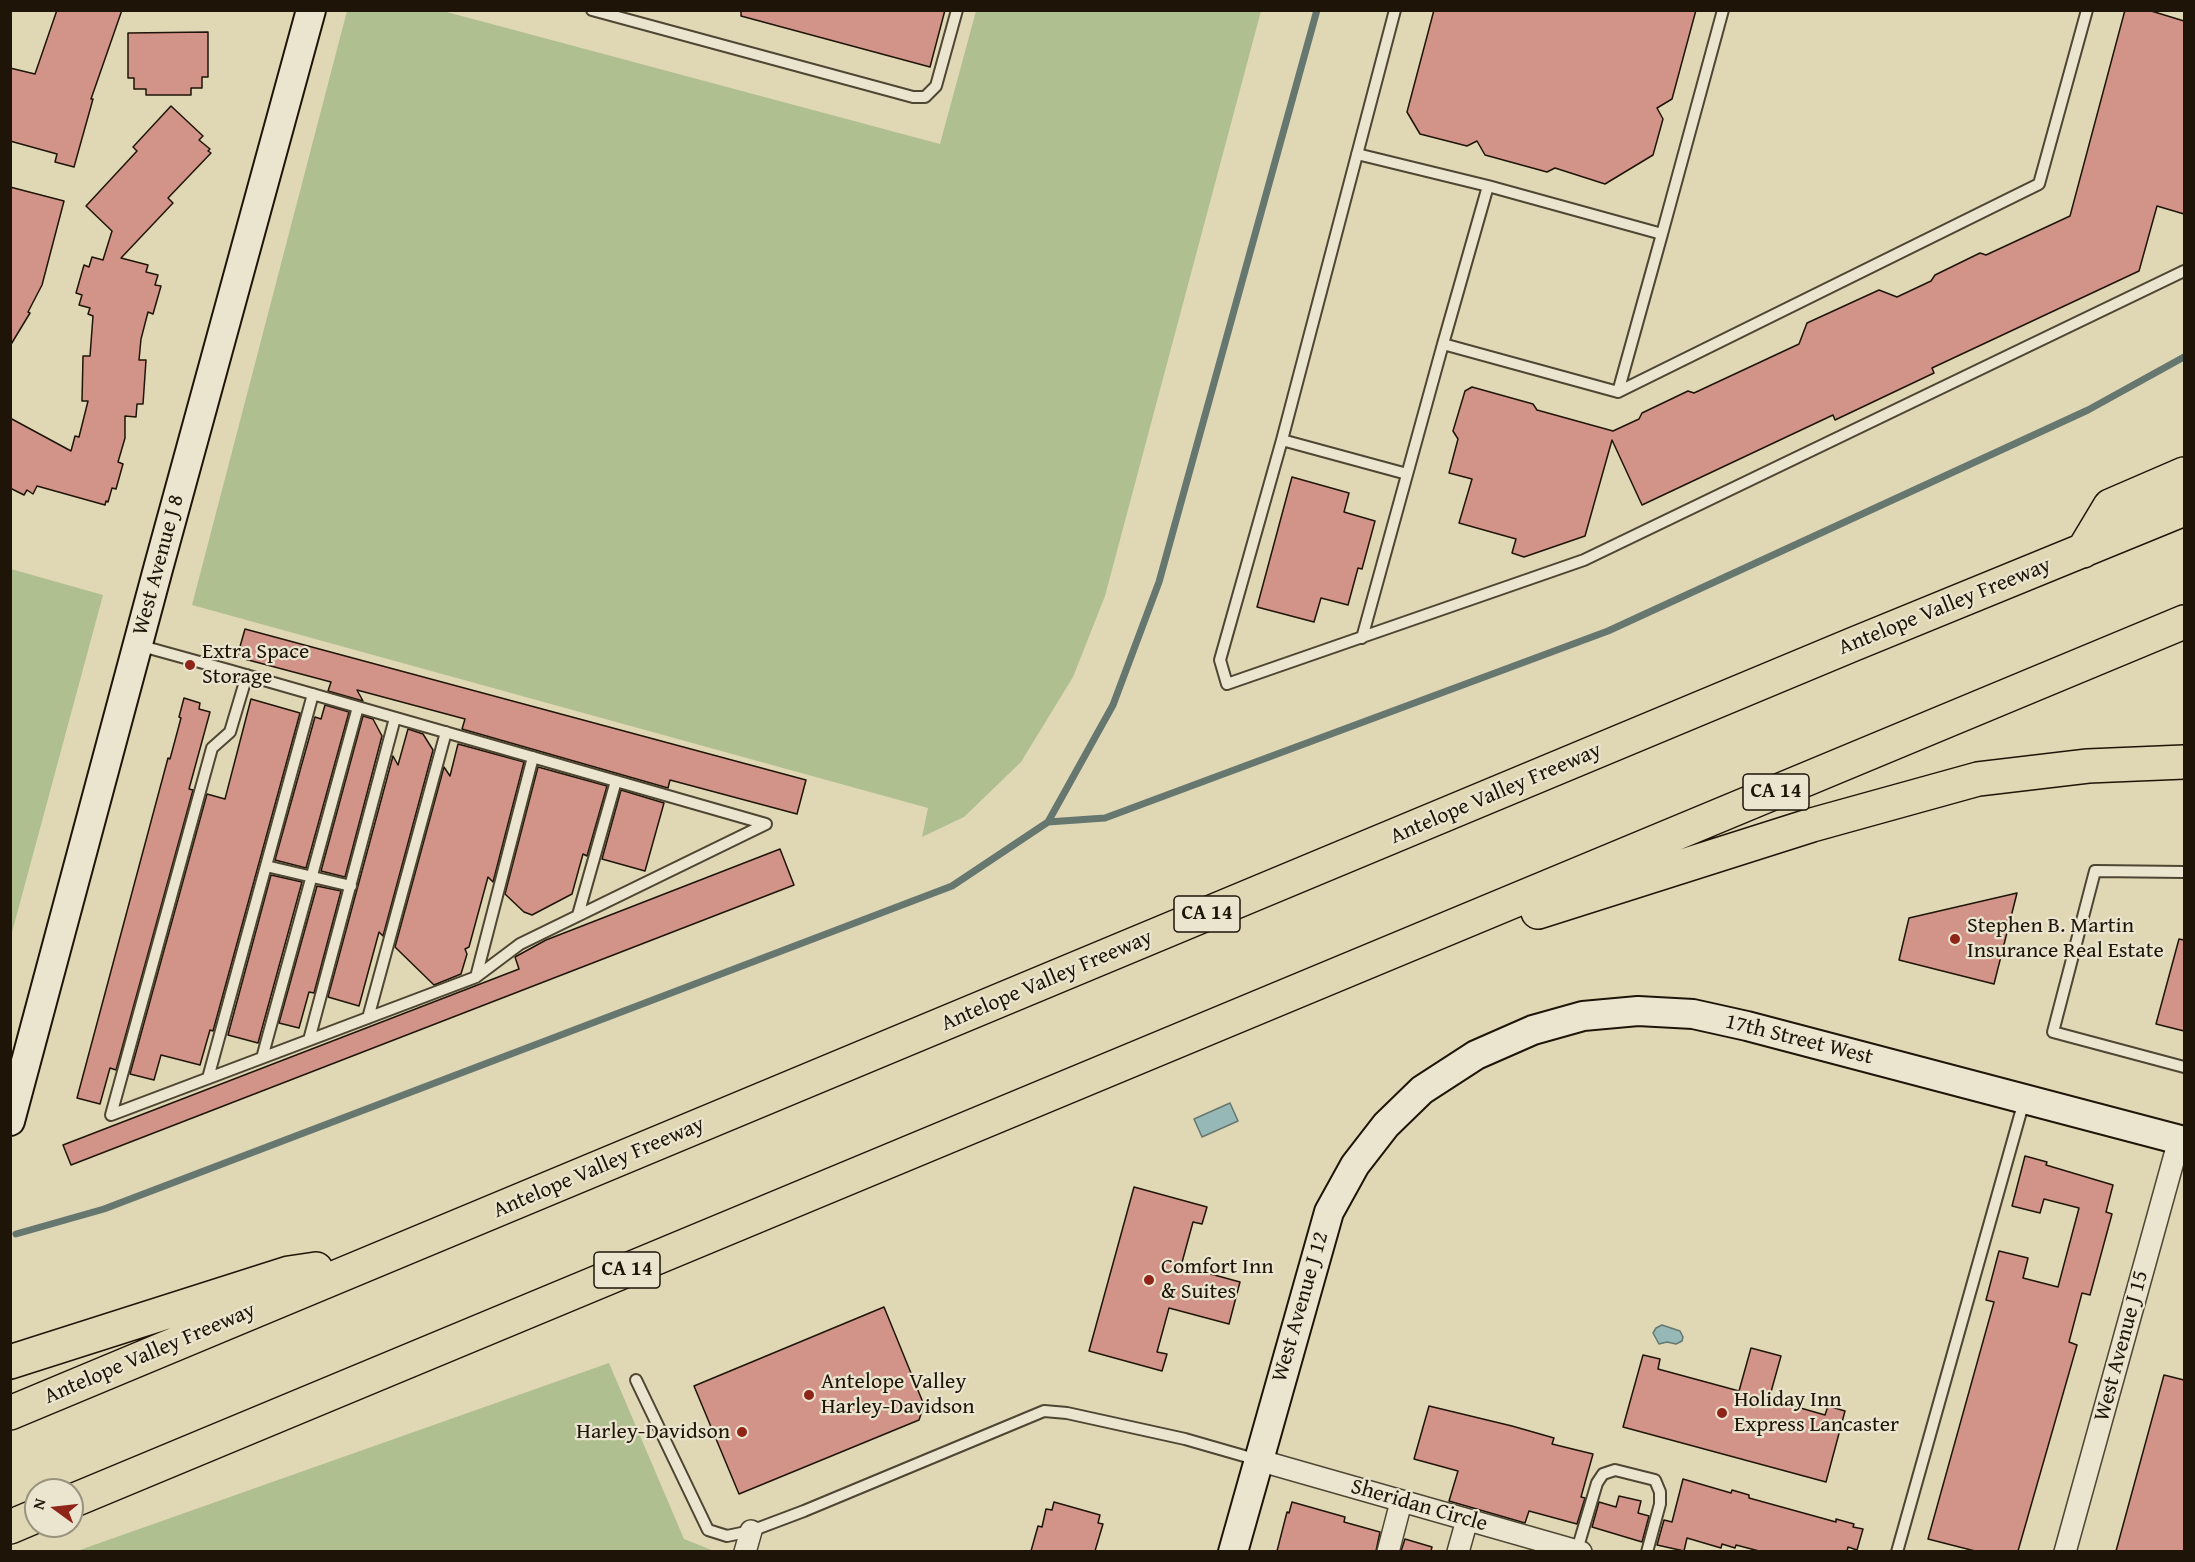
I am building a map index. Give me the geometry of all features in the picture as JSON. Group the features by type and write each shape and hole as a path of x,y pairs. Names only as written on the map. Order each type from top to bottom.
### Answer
{"highway":[{"path":"2083,551 2110,506 2184,474"},
{"name":"Antelope Valley Freeway","path":"10,1413 1832,653 2184,509"},
{"name":"CA 14","path":"84,1496 2184,622"},
{"path":"1368,963 1516,920 1812,825 1978,779 2088,766 2184,762"},
{"path":"10,1362 289,1273 377,1260"},
{"path":"10,1527 24,1521"}],"street":[{"name":"West Avenue J 8","path":"10,1121 311,10"},
{"name":"17th Street West","path":"1422,1090 1476,1055 1533,1030 1583,1016 1638,1011 1693,1014 1748,1026 2182,1141"},
{"name":"West Avenue J 12","path":"1233,1551 1329,1212 1355,1165 1386,1125 1422,1090"},
{"name":"West Avenue J 15","path":"2065,1551 2182,1141"},
{"name":"Sheridan Circle","path":"1258,1460 1579,1551"},
{"path":"1388,1551 1401,1502"},
{"path":"1458,1551 1467,1520"},
{"path":"745,1551 751,1531"}],"lane":[{"path":"592,10 913,97 925,97 936,86 957,10"},
{"path":"1395,10 1282,440 1220,660 1227,684 1584,560 2184,271"},
{"path":"1618,392 1723,10"},
{"path":"1443,344 1618,392 2039,184 2087,10"},
{"path":"1358,154 1488,186 1662,234"},
{"path":"1362,638 1488,186"},
{"path":"1282,440 1407,474"},
{"path":"138,645 247,675 766,824 520,944 476,977 111,1115 212,748 230,732 247,675"},
{"path":"208,1078 313,694"},
{"path":"262,1058 358,707"},
{"path":"309,1040 395,718"},
{"path":"368,1018 446,732"},
{"path":"476,977 533,757"},
{"path":"579,915 616,781"},
{"path":"266,866 351,886"},
{"path":"2184,872 2095,871 2053,1032 2184,1067"},
{"path":"1897,1551 2024,1099"},
{"path":"636,1380 708,1530 727,1536 751,1531 804,1511 1044,1411 1067,1413 1185,1439 1258,1460"},
{"path":"1579,1551 1597,1483 1603,1474 1615,1470 1655,1480 1658,1486 1660,1504 1647,1551"}],"green space":[{"path":"347,11 443,11 940,144 976,11 1261,11 1105,596 1073,677 1021,762 964,817 922,837 928,808 192,605"},
{"path":"10,569 103,595 11,936"},
{"path":"609,1363 684,1539 714,1551 77,1551"}],"water":[{"path":"1230,1103 1238,1121 1202,1137 1194,1119"},
{"path":"1662,1325 1680,1331 1682,1341 1676,1344 1667,1342 1659,1344 1653,1333"}],"building":[{"path":"57,10 122,10 91,99 93,99 74,167 55,162 57,154 10,141 10,68 35,74"},
{"path":"741,10 945,10 930,67 741,16"},
{"path":"1434,10 1696,10 1672,99 1657,108 1663,119 1653,155 1605,184 1555,168 1547,172 1485,155 1477,141 1467,146 1420,134 1407,112"},
{"path":"2125,10 2148,10 2184,21 2184,214 2157,206 2139,271 1932,368 1934,373 1835,420 1833,415 1642,505 1612,440 1585,536 1524,557 1512,553 1516,539 1459,523 1472,479 1449,473 1458,439 1453,431 1465,391 1472,387 1533,404 1537,410 1613,431 1639,419 1642,413 1688,391 1694,393 1799,344 1807,323 1879,290 1897,297 1980,253 1986,255 2070,216"},
{"path":"208,32 208,77 202,77 202,88 191,88 191,95 146,95 146,89 134,89 134,78 128,78 128,33"},
{"path":"171,106 203,136 199,140 210,149 208,151 211,153 168,198 173,203 121,258 148,265 146,272 158,275 155,285 161,286 153,314 148,312 141,339 139,360 146,360 143,404 137,404 136,417 125,416 125,438 118,462 123,464 116,489 112,488 105,505 37,486 33,494 27,490 24,495 10,488 10,418 71,451 75,436 79,437 88,401 82,401 83,356 90,356 93,316 88,314 90,308 79,305 82,295 76,293 84,265 89,267 92,257 103,260 112,231 86,206 137,151 133,147"},
{"path":"10,187 64,201 42,285 28,312 30,313 10,346"},
{"path":"1292,477 1349,493 1344,512 1375,521 1362,569 1358,568 1348,605 1321,598 1314,622 1257,607"},
{"path":"245,629 806,780 797,814 670,780 668,788 462,729 465,719 357,690 363,701 328,691 331,682 237,657"},
{"path":"184,698 200,703 199,709 210,712 189,789 193,790 116,1070 110,1068 100,1104 77,1098 168,758 170,759 181,718 179,717"},
{"path":"251,699 300,713 213,1031 210,1030 200,1065 161,1055 154,1080 130,1074 207,794 225,799"},
{"path":"325,705 349,712 306,868 275,860 315,717 321,719"},
{"path":"363,716 373,719 382,736 345,877 321,871"},
{"path":"408,729 423,734 433,750 383,936 379,932 359,1006 328,997 393,756 398,765"},
{"path":"458,744 524,762 493,882 488,877 469,947 465,949 467,954 461,974 434,985 395,947 444,767 450,776"},
{"path":"538,767 607,786 587,856 583,854 572,894 532,915 524,912 505,894"},
{"path":"621,790 664,803 645,871 602,859"},
{"path":"780,849 794,885 71,1165 63,1145 519,969 515,957 546,940"},
{"path":"271,875 302,882 258,1043 228,1035"},
{"path":"317,886 341,891 314,993 309,992 299,1028 279,1023"},
{"name":"Stephen B. Martin Insurance Real Estate","path":"2017,893 1994,984 1899,960 1909,918"},
{"path":"2179,939 2184,940 2184,1031 2156,1024"},
{"path":"2025,1156 2047,1162 2046,1165 2113,1185 2106,1212 2112,1214 2090,1295 2082,1293 2069,1342 2077,1345 2018,1551 1975,1551 1928,1539 1994,1302 1986,1300 1999,1251 2028,1258 2023,1278 2058,1287 2079,1208 2044,1199 2040,1213 2012,1206"},
{"name":"Comfort Inn & Suites","path":"1134,1187 1207,1207 1202,1224 1193,1222 1181,1266 1240,1282 1229,1324 1169,1308 1157,1352 1167,1354 1162,1371 1089,1351"},
{"name":"Antelope Valley Harley-Davidson","path":"884,1307 924,1405 919,1420 739,1494 694,1386"},
{"name":"Holiday Inn Express Lancaster","path":"1751,1348 1781,1356 1769,1399 1825,1415 1828,1406 1845,1411 1826,1482 1623,1427 1643,1355 1660,1359 1658,1369 1739,1391"},
{"path":"2164,1375 2184,1380 2184,1551 2116,1551"},
{"path":"1429,1406 1554,1438 1552,1444 1593,1454 1581,1497 1585,1498 1577,1524 1529,1511 1525,1523 1449,1501 1458,1471 1414,1459"},
{"path":"1683,1479 1731,1493 1732,1490 1749,1495 1749,1498 1836,1522 1836,1519 1854,1524 1853,1527 1863,1529 1857,1550 1848,1547 1847,1551 1759,1551 1736,1545 1735,1548 1722,1544 1721,1548 1687,1538 1684,1551 1657,1545 1664,1520 1672,1522"},
{"path":"1619,1496 1641,1501 1638,1513 1649,1516 1642,1542 1592,1527 1599,1502 1616,1507"},
{"path":"1054,1502 1100,1515 1098,1523 1103,1524 1095,1551 1031,1551 1038,1526 1042,1527 1046,1509 1052,1510"},
{"path":"1292,1502 1345,1517 1344,1522 1380,1532 1376,1551 1277,1551 1287,1512 1289,1513"},
{"path":"1405,1539 1432,1547 1431,1551 1401,1551"}],"waterway":[{"path":"16,1234 104,1209 952,886 1048,822 1113,705 1159,582 1317,10"},
{"path":"1048,822 1105,818 1608,631 2088,410 2184,357"}],"place":[{"name":"Extra Space Storage","path":"190,665"},
{"name":"Stephen B. Martin Insurance Real Estate","path":"1955,939"},
{"name":"Comfort Inn & Suites","path":"1149,1280"},
{"name":"Antelope Valley Harley-Davidson","path":"809,1395"},
{"name":"Holiday Inn Express Lancaster","path":"1722,1413"},
{"name":"Harley-Davidson","path":"742,1432"}]}
